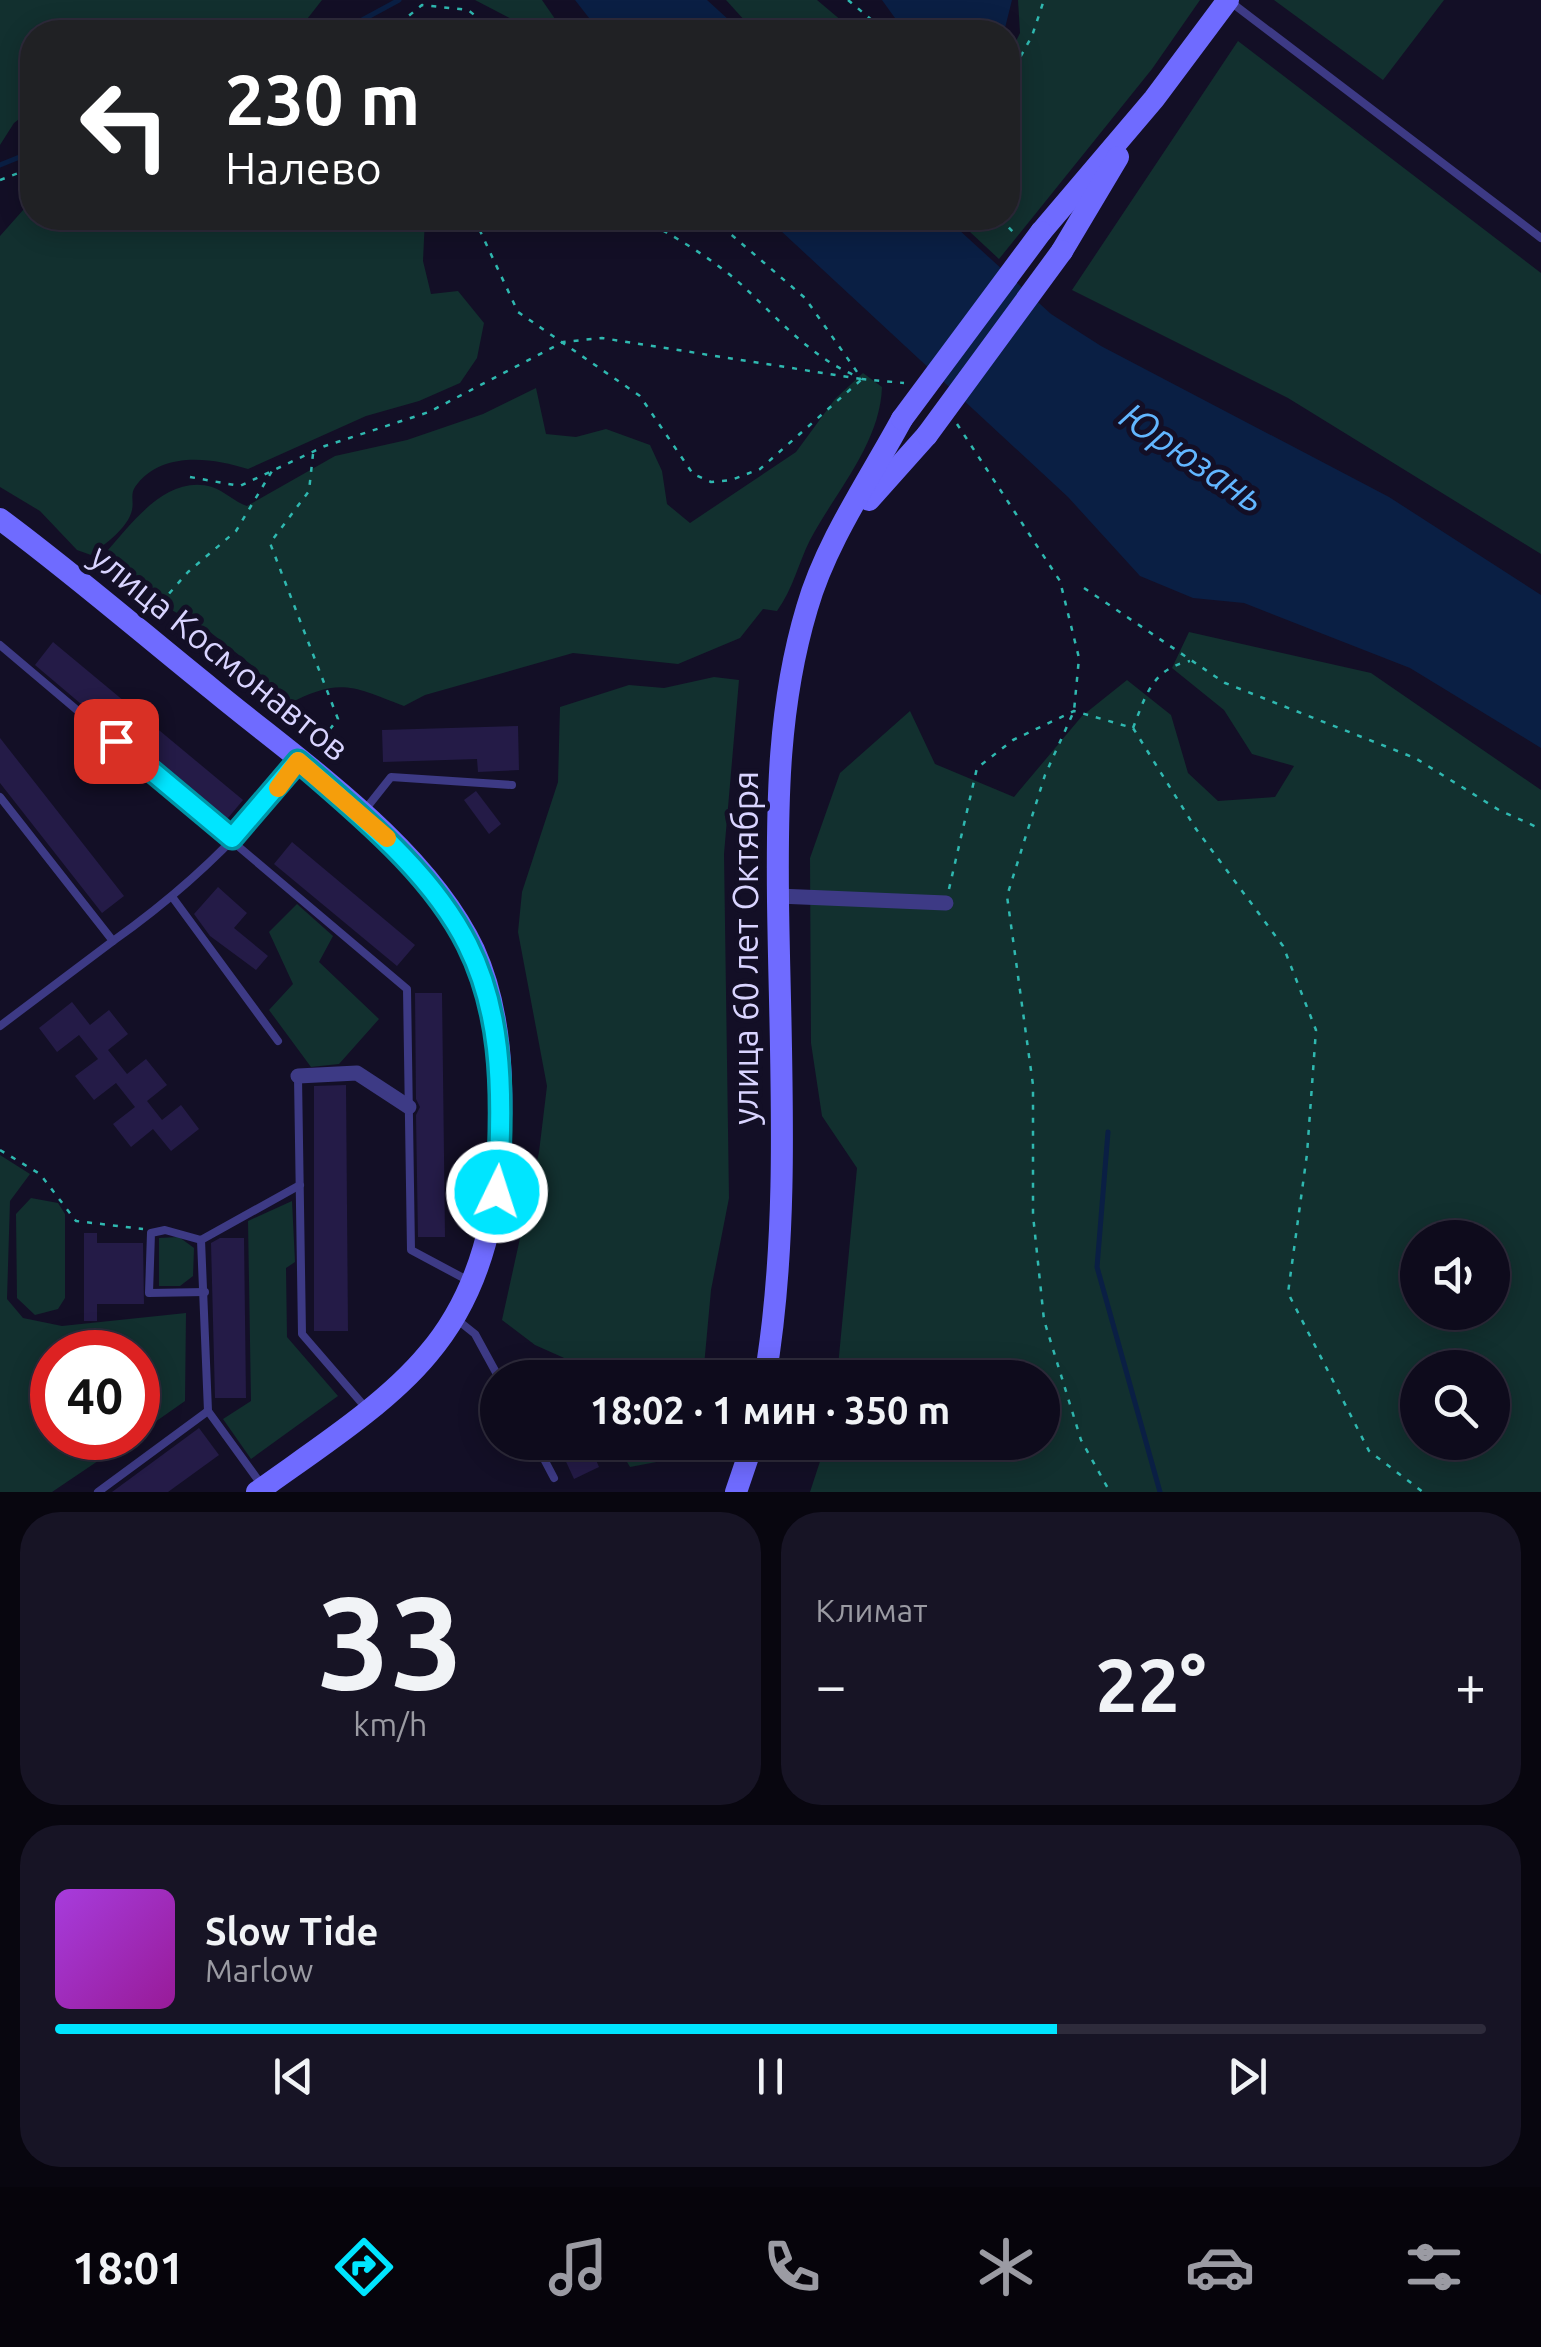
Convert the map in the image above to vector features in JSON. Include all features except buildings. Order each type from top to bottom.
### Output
[{"type":"main road","points":[[843,529],[902,419],[1041,232],[1154,99],[1228,0]]},
{"type":"main road","points":[[843,529],[927,436],[1062,251],[1154,99]]},
{"type":"main road","name":"улица Космонавтов","points":[[0,520],[298,761],[407,857],[442,900],[473,948],[486,981],[497,1031],[500,1145],[497,1192],[473,1284],[454,1318],[402,1381],[260,1490]]},
{"type":"main road","name":"улица 60 лет Октября","points":[[767,1360],[776,1277],[780,1175],[777,776],[792,672],[814,587],[843,529]]},
{"type":"main road","points":[[736,1492],[747,1460]]},
{"type":"street","points":[[778,896],[946,903]]},
{"type":"street","points":[[298,1072],[357,1073],[409,1107]]},
{"type":"lane","points":[[1228,0],[1541,238]]},
{"type":"lane","points":[[0,644],[407,988],[411,1250],[473,1284]]},
{"type":"lane","points":[[0,1026],[173,898],[232,838],[298,761]]},
{"type":"lane","points":[[361,814],[391,776],[512,785]]},
{"type":"lane","points":[[0,797],[113,941]]},
{"type":"lane","points":[[173,898],[278,1041]]},
{"type":"lane","points":[[298,1072],[302,1334],[366,1408]]},
{"type":"lane","points":[[205,1292],[149,1294],[151,1233],[159,1231],[201,1240],[300,1185]]},
{"type":"lane","points":[[201,1240],[208,1411],[260,1490]]},
{"type":"lane","points":[[454,1318],[475,1334],[489,1360]]},
{"type":"lane","points":[[98,1492],[208,1411]]},
{"type":"lane","points":[[544,1460],[554,1478]]},
{"type":"path","points":[[412,0],[422,5],[468,10],[481,20]]},
{"type":"path","points":[[848,0],[872,20]]},
{"type":"path","points":[[1020,57],[1044,0]]},
{"type":"path","points":[[404,20],[422,5]]},
{"type":"path","points":[[480,230],[518,312],[640,396],[693,474],[710,482],[731,480],[760,469],[862,379]]},
{"type":"path","points":[[658,230],[742,286],[777,324],[836,368],[862,379]]},
{"type":"path","points":[[726,230],[805,298],[862,379]]},
{"type":"path","points":[[190,478],[240,486],[313,452],[429,412],[563,342],[602,338],[906,383]]},
{"type":"path","points":[[948,417],[962,429],[1060,581],[1079,658],[1074,711],[1045,775],[1007,896],[1032,1085],[1033,1215],[1044,1320],[1081,1440],[1110,1492]]},
{"type":"path","points":[[298,761],[312,752],[338,720],[270,544],[309,491],[313,452]]},
{"type":"path","points":[[138,629],[188,572],[236,530],[272,471]]},
{"type":"path","points":[[1084,588],[1224,682],[1415,758],[1499,810],[1541,829]]},
{"type":"path","points":[[1133,728],[1156,676],[1168,666],[1191,661]]},
{"type":"path","points":[[946,903],[978,768],[1013,740],[1074,711],[1133,728],[1196,828],[1283,946],[1316,1030],[1308,1154],[1288,1292],[1369,1451],[1423,1492]]},
{"type":"path","points":[[0,1150],[40,1174],[76,1222],[159,1231]]},
{"type":"green space","points":[[0,0],[322,0],[306,20],[20,20],[20,118],[0,145]]},
{"type":"green space","points":[[475,0],[542,0],[556,20],[513,20]]},
{"type":"green space","points":[[726,0],[817,0],[841,20],[744,20]]},
{"type":"green space","points":[[1018,0],[1200,0],[1152,69],[999,259],[968,230],[1020,230]]},
{"type":"green space","points":[[1274,0],[1444,0],[1383,80]]},
{"type":"green space","points":[[1238,41],[1541,273],[1541,554],[1288,398],[1072,290]]},
{"type":"green space","points":[[20,214],[20,230],[424,230],[423,261],[431,294],[458,291],[484,323],[477,358],[460,383],[419,401],[366,416],[248,469],[202,460],[158,467],[135,487],[126,523],[91,555],[77,550],[40,511],[0,487],[0,236]]},
{"type":"green space","points":[[863,373],[882,387],[874,428],[810,540],[783,603],[777,611],[763,609],[740,638],[678,664],[573,653],[425,695],[404,706],[346,688],[320,691],[287,705],[254,667],[210,632],[163,605],[108,550],[152,503],[180,488],[212,487],[247,506],[335,456],[407,440],[483,414],[536,388],[546,434],[576,437],[606,429],[650,445],[662,471],[667,504],[690,523],[796,452],[835,399]]},
{"type":"green space","points":[[1189,632],[1371,673],[1541,790],[1541,1492],[810,1492],[820,1460],[1060,1460],[1060,1360],[839,1360],[857,1168],[822,1116],[811,1043],[810,858],[840,773],[910,711],[935,764],[1014,797],[1082,716],[1127,680],[1171,715],[1188,773],[1218,801],[1275,797],[1294,766],[1252,754],[1224,710],[1172,668]]},
{"type":"green space","points":[[714,677],[739,680],[724,854],[729,1198],[711,1290],[705,1360],[569,1360],[535,1345],[502,1320],[539,1152],[547,1086],[518,932],[522,892],[558,782],[560,707],[629,685],[664,688]]},
{"type":"green space","points":[[297,904],[333,936],[319,962],[379,1019],[339,1064],[311,1067],[269,1010],[293,984],[269,932]]},
{"type":"green space","points":[[0,1155],[30,1174],[10,1201],[7,1299],[23,1318],[62,1326],[186,1313],[185,1401],[160,1419],[160,1330],[30,1330],[30,1460],[99,1460],[52,1492],[0,1492]]},
{"type":"green space","points":[[31,1198],[58,1203],[65,1214],[65,1298],[58,1309],[35,1315],[17,1298],[16,1214]]},
{"type":"green space","points":[[292,1201],[295,1262],[286,1268],[287,1337],[338,1396],[251,1459],[223,1419],[251,1401],[248,1221]]},
{"type":"green space","points":[[179,1237],[194,1248],[193,1276],[180,1286],[159,1286],[159,1238]]},
{"type":"green space","points":[[626,1460],[667,1460],[630,1467]]},
{"type":"water","points":[[575,0],[707,0],[729,20],[591,20]]},
{"type":"water","points":[[882,0],[1012,0],[1007,20],[896,20]]},
{"type":"water","name":"Юрюзань","points":[[780,230],[959,230],[1051,314],[1101,346],[1389,497],[1541,595],[1541,748],[1410,668],[1244,603],[1193,598],[1140,576],[1068,497]]},
{"type":"waterway","points":[[362,20],[399,0]]},
{"type":"waterway","points":[[0,165],[20,157]]},
{"type":"waterway","points":[[1108,1132],[1097,1267],[1160,1492]]},
{"type":"slow traffic","points":[[278,788],[298,761],[387,838]]},
{"type":"route","points":[[116,741],[232,838],[276,792],[298,761],[407,857],[442,900],[473,948],[486,981],[497,1031],[500,1080],[497,1192]]}]
